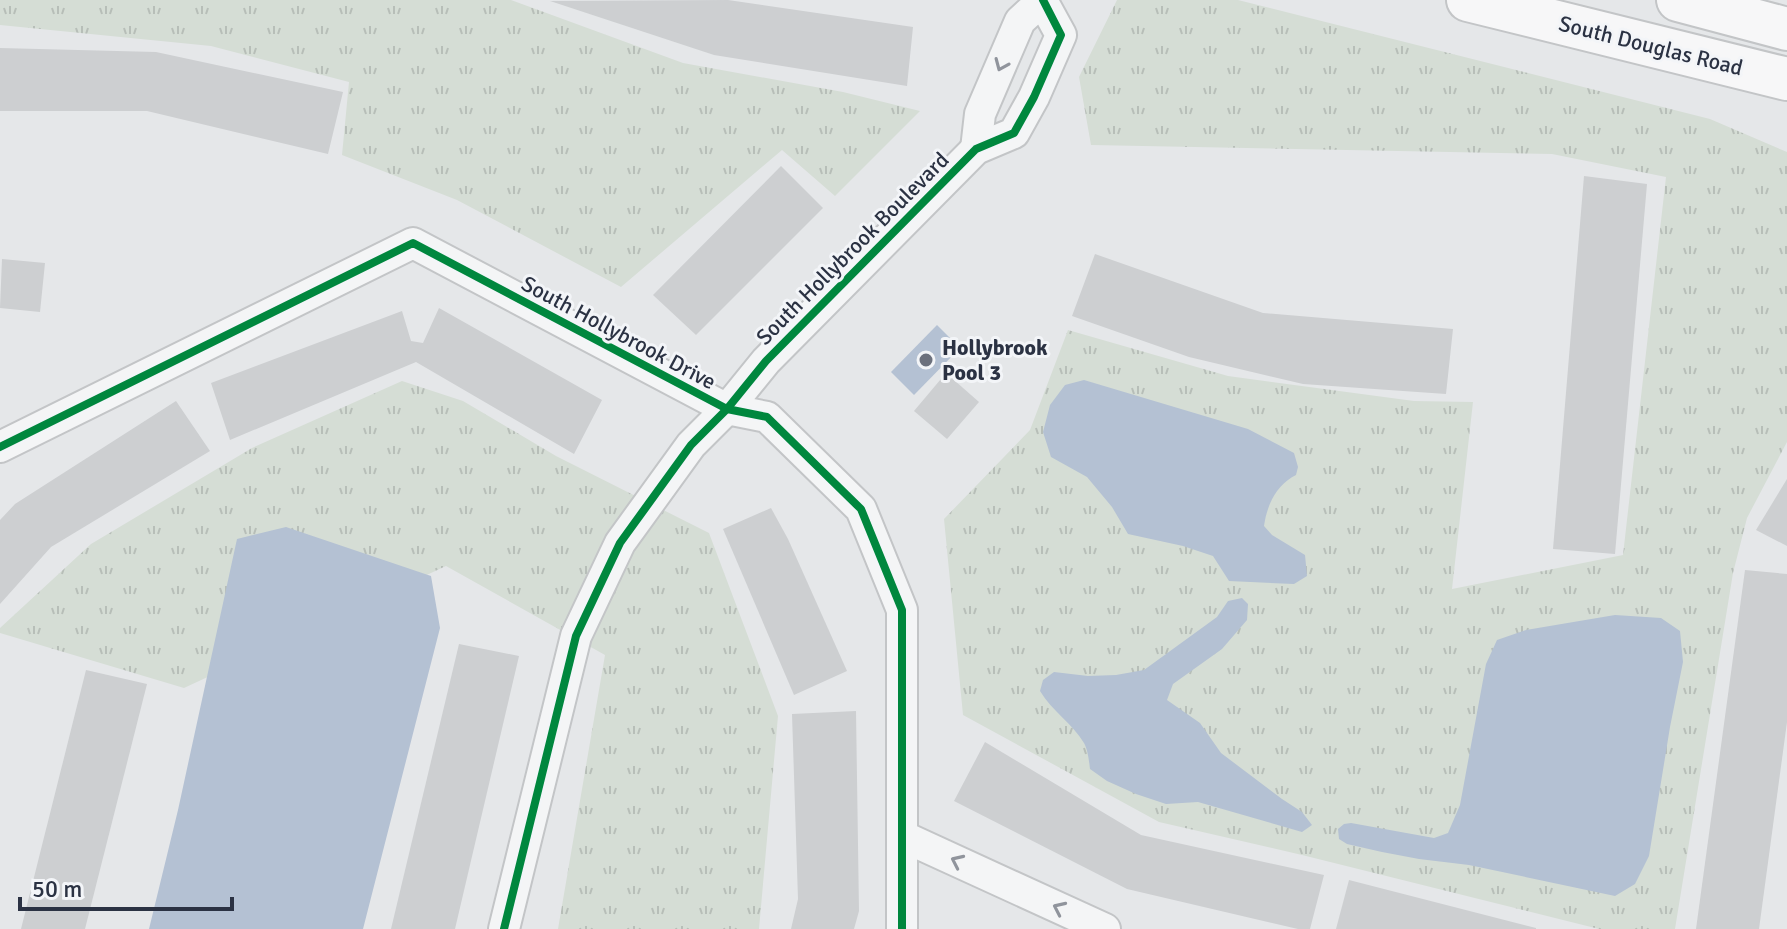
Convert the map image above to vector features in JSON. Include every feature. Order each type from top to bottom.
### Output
[{"type":"main road","name":"South Douglas Road","points":[[1468,0],[1787,79]]},
{"type":"main road","points":[[1678,0],[1787,29]]},
{"type":"street","name":"South Hollybrook Boulevard","points":[[504,929],[576,636],[620,543],[691,445],[727,409],[766,361],[976,149],[1014,133],[1034,97],[1061,35],[1043,1],[1020,21],[980,114],[976,149]]},
{"type":"street","name":"South Hollybrook Drive","points":[[0,447],[413,243],[727,409],[767,417],[861,509],[902,610],[902,929]]},
{"type":"street","points":[[902,836],[1105,929]]},
{"type":"green space","points":[[0,0],[511,0],[683,63],[843,92],[920,111],[835,196],[782,150],[621,287],[457,200],[342,155],[349,82],[211,46],[0,25]]},
{"type":"green space","points":[[1117,0],[1238,0],[1710,119],[1787,152],[1787,442],[1747,518],[1733,573],[1675,929],[1599,929],[1159,822],[963,715],[944,519],[1030,430],[1068,330],[1228,376],[1414,401],[1473,402],[1452,589],[1623,555],[1666,177],[1552,154],[1091,145],[1079,77]]},
{"type":"green space","points":[[402,381],[463,401],[556,456],[709,533],[778,716],[759,929],[558,929],[605,655],[446,566],[184,688],[0,633],[0,628],[91,544],[252,448]]},
{"type":"water","name":"Hollybrook Pool 3","points":[[937,325],[960,348],[914,395],[891,372]]},
{"type":"water","points":[[1084,380],[1248,429],[1294,453],[1298,467],[1296,475],[1283,484],[1274,496],[1264,526],[1272,535],[1305,555],[1307,576],[1294,584],[1229,581],[1213,556],[1128,534],[1112,507],[1087,477],[1051,457],[1043,432],[1050,405],[1065,385]]},
{"type":"water","points":[[286,527],[431,576],[440,628],[363,929],[149,929],[237,539]]},
{"type":"water","points":[[1242,598],[1248,604],[1247,620],[1222,649],[1173,684],[1167,700],[1200,723],[1221,753],[1302,812],[1312,825],[1302,832],[1198,802],[1166,804],[1107,781],[1090,769],[1084,743],[1040,691],[1043,680],[1054,672],[1088,676],[1144,670],[1217,617],[1228,601]]},
{"type":"water","points":[[1615,615],[1661,618],[1680,631],[1683,662],[1649,856],[1635,884],[1615,896],[1469,865],[1382,852],[1347,844],[1339,839],[1338,829],[1351,823],[1434,838],[1448,833],[1460,805],[1486,664],[1497,640],[1526,630]]},
{"type":"building","points":[[728,0],[913,27],[907,86],[714,55],[550,1]]},
{"type":"building","points":[[0,48],[156,52],[343,92],[328,154],[147,111],[0,111]]},
{"type":"building","points":[[781,166],[823,208],[696,335],[653,295]]},
{"type":"building","points":[[1584,176],[1647,184],[1615,554],[1553,549]]},
{"type":"building","points":[[1095,254],[1263,313],[1453,329],[1446,394],[1303,384],[1189,357],[1072,316]]},
{"type":"building","points":[[2,259],[45,263],[40,312],[0,308]]},
{"type":"building","points":[[439,308],[602,400],[574,454],[416,362],[230,440],[211,383],[402,311],[411,341],[423,343]]},
{"type":"building","points":[[946,373],[979,402],[947,439],[914,411]]},
{"type":"building","points":[[176,401],[210,451],[51,547],[0,604],[0,520],[15,504]]},
{"type":"building","points":[[1787,479],[1787,546],[1756,530]]},
{"type":"building","points":[[771,508],[847,671],[794,695],[723,529]]},
{"type":"building","points":[[1745,570],[1787,574],[1787,722],[1759,929],[1696,929]]},
{"type":"building","points":[[459,644],[519,656],[455,929],[391,929]]},
{"type":"building","points":[[86,670],[147,684],[85,929],[21,929]]},
{"type":"building","points":[[856,711],[859,911],[854,929],[791,929],[798,899],[792,714]]},
{"type":"building","points":[[985,742],[1141,835],[1324,875],[1310,929],[1298,929],[1127,889],[954,801]]},
{"type":"building","points":[[1349,880],[1536,928],[1536,929],[1336,929]]},
{"type":"cycle path","points":[[504,929],[576,636],[620,543],[691,445],[727,409],[766,361],[976,149],[1014,133],[1034,97],[1061,35],[1043,0]]},
{"type":"cycle path","points":[[0,447],[413,243],[727,409],[767,417],[861,509],[902,610],[902,929]]},
{"type":"place","name":"Hollybrook Pool 3","points":[[926,360]]}]
